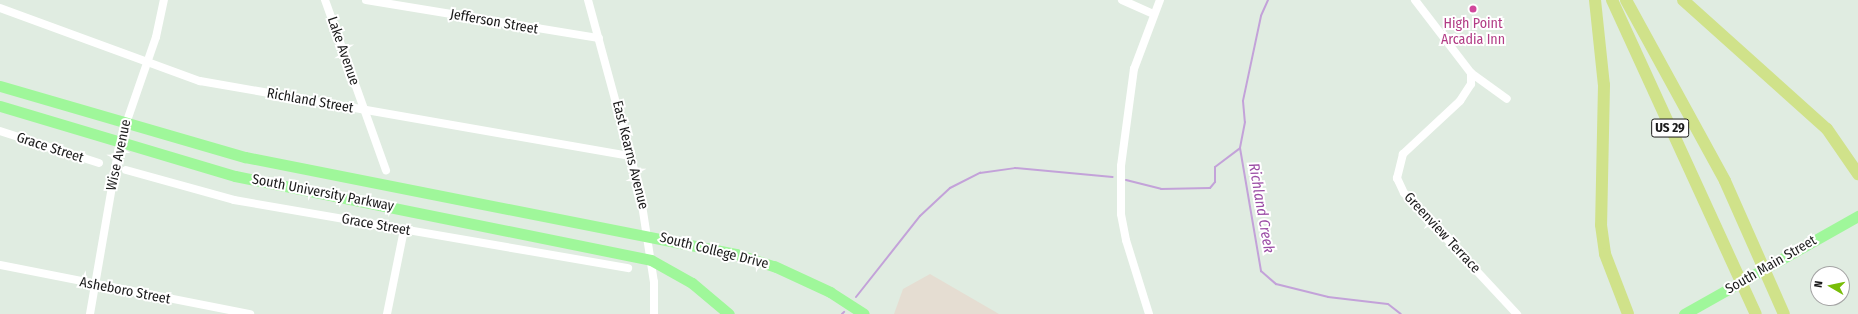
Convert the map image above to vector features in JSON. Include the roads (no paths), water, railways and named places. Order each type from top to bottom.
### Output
[{"type":"highway","points":[[1595,0],[1604,85],[1601,226],[1606,254],[1628,314]]},
{"type":"highway","name":"US 29","points":[[1612,0],[1754,310]]},
{"type":"highway","name":"US 29","points":[[1626,0],[1725,181],[1784,314]]},
{"type":"highway","points":[[1683,0],[1827,129],[1858,174]]},
{"type":"main road","name":"South University Parkway","points":[[0,86],[245,157],[648,235]]},
{"type":"main road","name":"South University Parkway","points":[[0,106],[235,176],[651,260],[692,283],[729,314]]},
{"type":"main road","name":"South Main Street","points":[[1684,314],[1858,216]]},
{"type":"main road","name":"South College Drive","points":[[648,235],[774,266],[830,292],[864,314]]},
{"type":"street","name":"Wise Avenue","points":[[90,314],[124,123],[145,63],[156,37],[164,0]]},
{"type":"street","name":"Lake Avenue","points":[[325,0],[386,170]]},
{"type":"street","name":"Jefferson Street","points":[[366,0],[599,38]]},
{"type":"street","name":"East Kearns Avenue","points":[[588,0],[631,156],[648,235],[654,314]]},
{"type":"street","points":[[1122,0],[1153,14]]},
{"type":"street","points":[[1149,314],[1126,240],[1121,214],[1121,166],[1134,69],[1153,14],[1160,0]]},
{"type":"street","points":[[1415,0],[1471,73],[1507,99]]},
{"type":"street","name":"Richland Street","points":[[0,8],[145,63],[200,81],[364,111],[631,156]]},
{"type":"street","name":"Greenview Terrace","points":[[1471,73],[1471,84],[1460,101],[1403,154],[1397,178],[1404,193],[1517,314]]},
{"type":"street","name":"Grace Street","points":[[0,131],[99,163]]},
{"type":"street","name":"Grace Street","points":[[126,170],[234,200],[628,268]]},
{"type":"street","points":[[387,314],[404,230]]},
{"type":"street","name":"Asheboro Street","points":[[0,265],[250,314]]},
{"type":"waterway","name":"Richland Creek","points":[[1268,0],[1261,16],[1243,101],[1245,122],[1240,148],[1261,271],[1276,284],[1328,297],[1388,304],[1401,314]]},
{"type":"waterway","points":[[1126,180],[1161,189],[1210,188],[1215,182],[1215,167],[1240,148]]},
{"type":"waterway","points":[[856,297],[920,216],[950,188],[980,173],[1015,168],[1113,177]]},
{"type":"place","name":"High Point Arcadia Inn","points":[[1473,9]]}]
